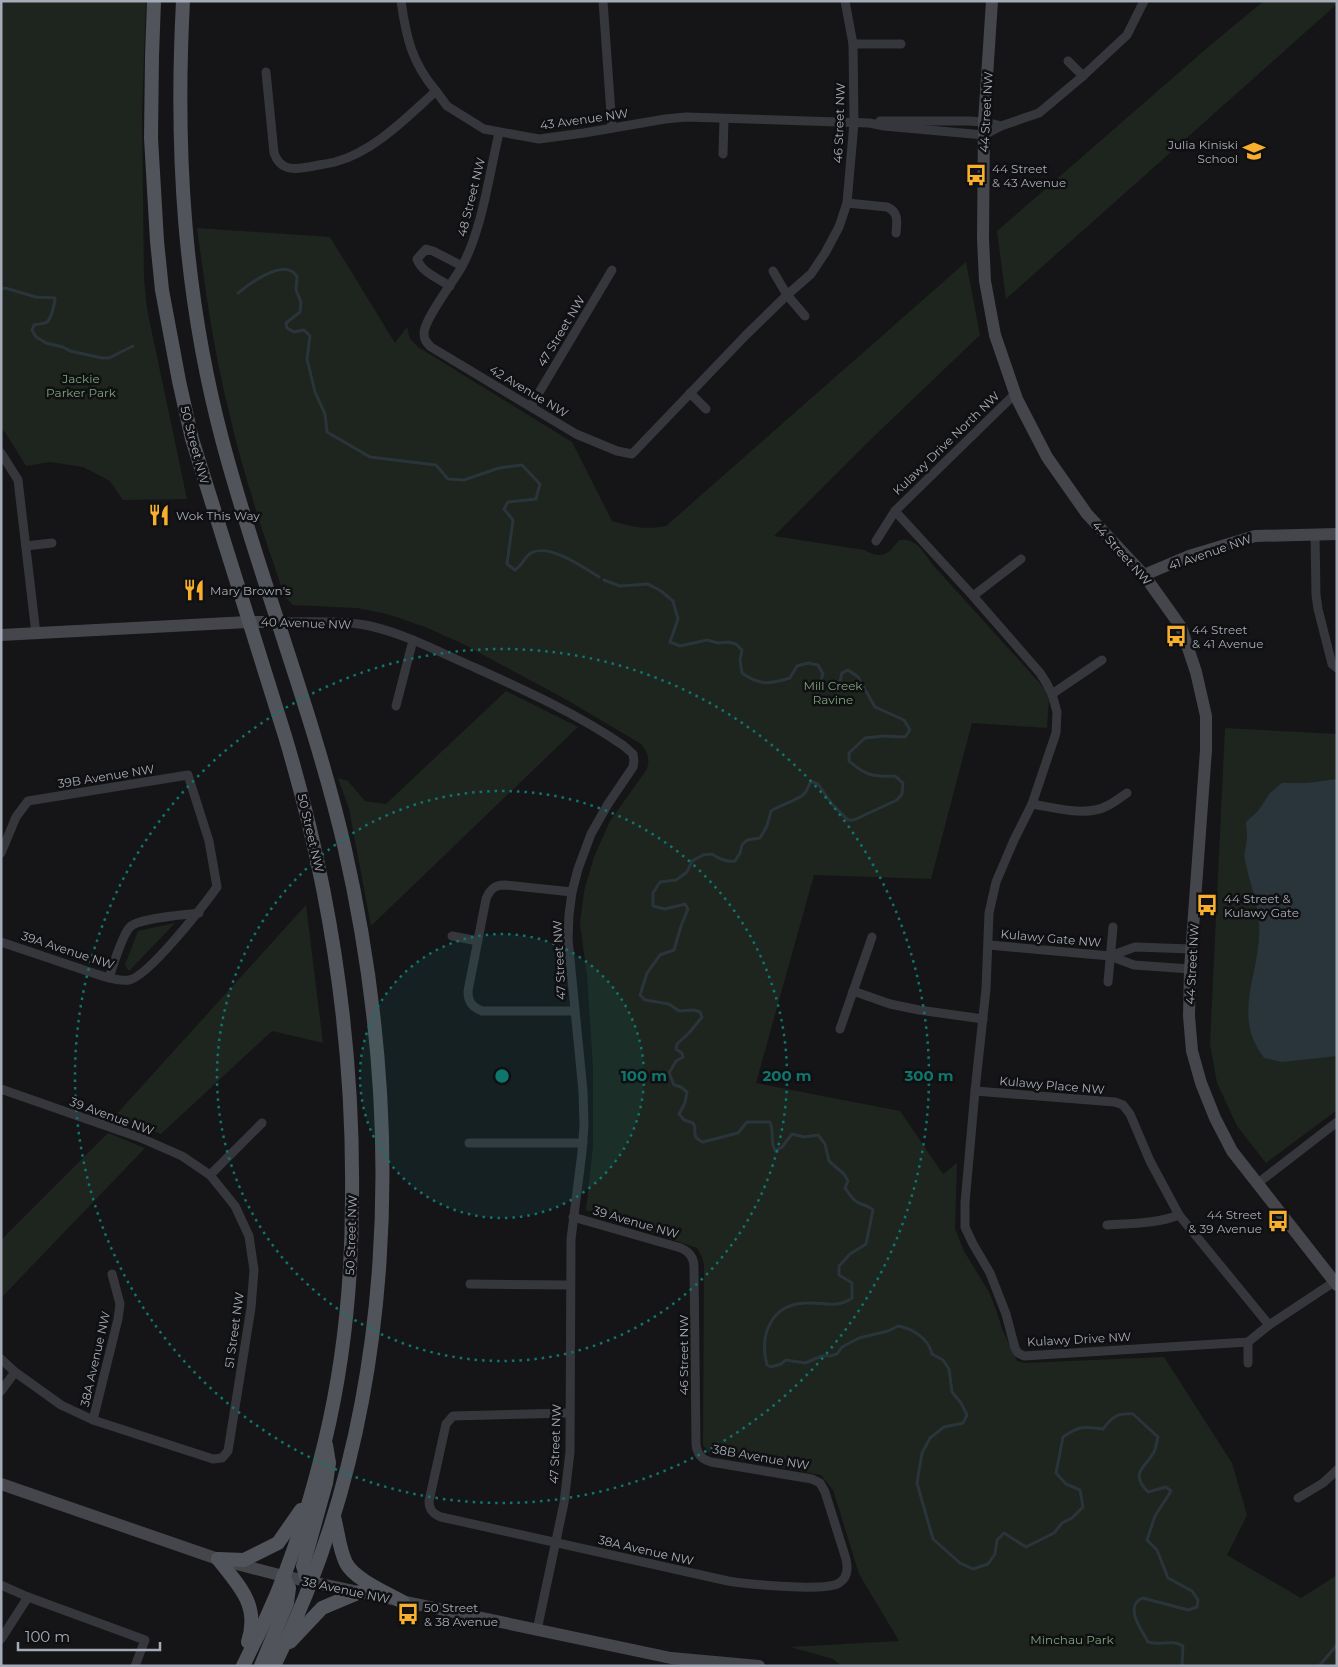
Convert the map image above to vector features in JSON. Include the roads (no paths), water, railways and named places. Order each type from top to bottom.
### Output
[{"type":"main road","name":"50 Street NW","points":[[154,1],[151,138],[157,242],[162,290],[192,439],[297,776],[313,838],[338,973],[349,1068],[353,1169],[352,1228],[350,1280],[344,1338],[325,1440],[310,1497],[283,1576],[268,1613],[241,1666]]},
{"type":"main road","points":[[183,1],[180,103],[181,170],[191,280],[199,333],[223,443],[238,497],[319,750],[344,847],[361,929],[367,971],[374,1035],[381,1145],[381,1202],[376,1304],[362,1405],[350,1460],[334,1517],[311,1583],[276,1661]]},
{"type":"main road","points":[[311,1583],[306,1576],[303,1566],[326,1484],[329,1463],[325,1440]]},
{"type":"main road","points":[[218,1559],[244,1560],[278,1543],[310,1497]]},
{"type":"main road","points":[[334,1517],[345,1562],[351,1571],[359,1578],[403,1602]]},
{"type":"main road","points":[[218,1559],[240,1586],[249,1602],[251,1610],[251,1632],[241,1666]]},
{"type":"main road","points":[[260,1666],[287,1603],[289,1588],[283,1576]]},
{"type":"main road","points":[[276,1661],[302,1628],[322,1608],[360,1592]]},
{"type":"street","name":"43 Avenue NW","points":[[401,1],[410,48],[418,66],[447,106],[484,129],[499,133],[539,139],[686,117],[854,122],[884,126],[984,128]]},
{"type":"street","points":[[603,1],[612,128]]},
{"type":"street","name":"46 Street NW","points":[[632,454],[787,295],[811,274],[840,227],[847,203],[854,122],[853,44],[846,1]]},
{"type":"street","name":"44 Street NW","points":[[992,1],[984,128],[983,239],[985,281],[995,335],[1015,394],[1047,457],[1087,514],[1144,575],[1181,626],[1196,672],[1206,716],[1206,750],[1190,968],[1189,1016],[1192,1051],[1201,1082],[1215,1118],[1232,1151],[1336,1282]]},
{"type":"street","points":[[984,128],[1001,126],[1039,113],[1127,35],[1144,1]]},
{"type":"street","points":[[853,44],[901,44]]},
{"type":"street","points":[[1068,61],[1083,76]]},
{"type":"street","points":[[266,72],[274,153],[277,162],[285,167],[293,168],[304,168],[336,162],[362,150],[386,134],[436,91]]},
{"type":"street","points":[[723,154],[724,119]]},
{"type":"street","name":"43 Avenue NW","points":[[870,123],[883,121],[984,128]]},
{"type":"street","name":"48 Street NW","points":[[424,334],[427,321],[450,286],[471,248],[499,133]]},
{"type":"street","points":[[847,203],[893,209],[897,214],[896,233]]},
{"type":"street","points":[[450,286],[423,269],[417,259],[426,249],[462,266]]},
{"type":"street","name":"47 Street NW","points":[[531,406],[612,270]]},
{"type":"street","points":[[773,271],[787,295],[805,316]]},
{"type":"street","name":"42 Avenue NW","points":[[424,334],[425,341],[431,347],[576,434],[617,451],[632,454]]},
{"type":"street","points":[[690,393],[706,409]]},
{"type":"street","name":"Kulawy Drive North NW","points":[[876,541],[895,511],[1015,394]]},
{"type":"street","points":[[1,453],[18,480],[36,634]]},
{"type":"street","name":"Kulawy Drive North NW","points":[[895,511],[1040,673],[1052,694],[1057,712],[1056,732],[1032,804],[996,882],[989,913],[989,945],[983,1019]]},
{"type":"street","points":[[1315,534],[1318,609],[1332,664],[1336,668]]},
{"type":"street","name":"41 Avenue NW","points":[[1144,575],[1189,556],[1255,536],[1337,534]]},
{"type":"street","points":[[26,546],[52,543]]},
{"type":"street","points":[[973,596],[1021,559]]},
{"type":"street","name":"40 Avenue NW","points":[[1,635],[248,622],[332,622],[370,626],[413,640],[577,716],[629,749],[633,754],[634,761]]},
{"type":"street","points":[[396,706],[413,640]]},
{"type":"street","points":[[1052,694],[1102,660]]},
{"type":"street","name":"47 Street NW","points":[[537,1630],[564,1503],[569,1466],[570,1285],[573,1217],[583,1143],[583,1091],[568,939],[572,892],[581,859],[591,834],[608,804],[630,773],[634,761]]},
{"type":"street","name":"39B Avenue NW","points":[[1,853],[16,816],[28,802],[188,775],[209,841],[217,887],[198,913]]},
{"type":"street","points":[[1032,804],[1083,811],[1096,810],[1108,806],[1126,793]]},
{"type":"street","points":[[572,892],[505,885],[494,888],[486,899],[468,991],[472,1006],[487,1012],[574,1011]]},
{"type":"street","points":[[109,978],[130,926],[144,921],[198,913]]},
{"type":"street","name":"39A Avenue NW","points":[[1,942],[109,978],[128,980],[138,976],[153,962],[198,913]]},
{"type":"street","name":"Kulawy Gate NW","points":[[1108,982],[1113,927]]},
{"type":"street","points":[[452,936],[478,940]]},
{"type":"street","points":[[840,1029],[872,937]]},
{"type":"street","name":"Kulawy Gate NW","points":[[989,945],[1110,956],[1134,965],[1190,968]]},
{"type":"street","name":"Kulawy Gate NW","points":[[1110,956],[1135,947],[1192,949]]},
{"type":"street","points":[[853,992],[890,1004],[983,1019]]},
{"type":"street","name":"Kulawy Drive NW","points":[[983,1019],[965,1203],[965,1227],[990,1273],[1006,1314],[1018,1353],[1024,1356],[1248,1342]]},
{"type":"street","name":"39 Avenue NW","points":[[1,1089],[140,1138],[182,1156],[210,1175],[235,1206]]},
{"type":"street","name":"Kulawy Place NW","points":[[975,1091],[1115,1102],[1123,1105],[1130,1114],[1150,1161],[1179,1215],[1269,1325]]},
{"type":"street","points":[[1258,1183],[1337,1122]]},
{"type":"street","points":[[210,1175],[262,1123]]},
{"type":"street","points":[[469,1143],[583,1143]]},
{"type":"street","name":"51 Street NW","points":[[222,1458],[228,1451],[251,1308],[254,1270],[249,1236],[235,1206]]},
{"type":"street","points":[[1107,1224],[1166,1220],[1179,1215]]},
{"type":"street","name":"39 Avenue NW","points":[[573,1217],[681,1248],[691,1255]]},
{"type":"street","name":"46 Street NW","points":[[691,1255],[694,1262],[696,1444],[699,1455]]},
{"type":"street","name":"38A Avenue NW","points":[[93,1420],[120,1304],[112,1274]]},
{"type":"street","points":[[1248,1363],[1248,1342],[1269,1325],[1336,1282]]},
{"type":"street","points":[[470,1284],[570,1285]]},
{"type":"street","name":"38A Avenue NW","points":[[1,1359],[15,1372],[61,1405],[93,1420],[213,1459],[222,1458]]},
{"type":"street","points":[[1,1391],[15,1372]]},
{"type":"street","name":"38A Avenue NW","points":[[570,1413],[458,1414],[453,1416],[446,1424],[430,1501],[433,1513],[441,1517],[742,1583],[829,1586],[841,1583],[848,1570]]},
{"type":"street","name":"38B Avenue NW","points":[[699,1455],[704,1460],[711,1462],[812,1479],[820,1483],[825,1492],[848,1570]]},
{"type":"street","points":[[1298,1498],[1322,1483],[1337,1470]]},
{"type":"street","name":"38 Avenue NW","points":[[1,1484],[218,1559],[311,1583],[671,1658],[759,1666]]},
{"type":"street","points":[[1,1585],[145,1640],[135,1666]]},
{"type":"street","points":[[1,1639],[28,1596]]},
{"type":"waterway","points":[[238,293],[271,272],[285,269],[297,276],[296,290],[301,302],[300,312],[286,323],[287,328],[294,332],[304,330],[310,336],[307,359],[315,392],[325,414],[327,432],[370,457],[436,465],[448,479],[464,480],[499,468],[522,465],[540,484],[536,499],[508,502],[504,509],[513,520],[507,564],[515,570],[531,553],[547,551],[566,558],[599,577]]},
{"type":"waterway","points":[[1,289],[5,288],[36,297],[55,298],[52,311],[46,323],[34,325],[32,330],[36,337],[46,343],[63,347],[70,351],[102,358],[109,358],[133,346]]},
{"type":"waterway","points":[[604,580],[620,586],[648,584],[661,591],[673,601],[678,619],[670,642],[680,646],[707,640],[736,644],[742,650],[740,660],[742,673],[754,680],[765,683],[790,678],[797,666],[808,663],[818,665],[823,674],[816,696],[820,703],[831,704],[837,694],[842,673],[848,670],[858,677],[875,707],[904,720],[910,730],[905,737],[883,736],[865,738],[849,753],[849,761],[865,773],[876,776],[895,776],[903,783],[902,794],[897,800],[854,820],[848,820],[832,804],[818,784],[810,783],[802,796],[771,811],[767,826],[760,838],[747,840],[742,845],[735,861],[723,860],[712,854],[703,855],[692,861],[687,872],[676,880],[660,882],[653,893],[653,906],[665,909],[685,904],[688,909],[674,950],[660,955],[647,973],[640,995],[645,1000],[669,1004],[679,1011],[694,1010],[700,1012],[702,1017],[677,1044],[676,1049],[682,1053],[683,1057],[676,1061],[669,1073],[674,1085],[681,1087],[687,1092],[685,1103],[679,1114],[684,1120],[693,1123],[698,1140],[703,1142],[738,1133],[747,1122],[770,1122],[775,1151],[782,1147],[792,1134],[804,1137],[818,1135],[825,1144],[829,1161],[844,1174],[848,1181],[845,1188],[850,1195],[856,1201],[873,1210],[866,1244],[850,1254],[839,1266],[839,1275],[852,1283],[852,1298],[835,1304],[806,1303],[794,1305],[776,1315],[770,1323],[765,1343],[767,1365],[771,1367],[781,1364],[786,1360],[805,1363],[822,1356],[837,1354],[842,1347],[859,1338],[888,1331],[898,1326],[909,1329],[924,1339],[932,1354],[943,1360],[949,1369],[952,1392],[961,1403],[967,1415],[963,1423],[944,1427],[930,1438],[922,1453],[917,1483],[933,1539],[960,1563],[973,1569],[988,1564],[995,1554],[997,1540],[1004,1533],[1026,1547],[1054,1533],[1062,1523],[1072,1518],[1083,1507],[1080,1490],[1066,1484],[1056,1473],[1063,1437],[1082,1428],[1103,1429],[1116,1416],[1133,1414],[1158,1437],[1154,1452],[1140,1471],[1139,1475],[1142,1485],[1148,1492],[1166,1487],[1171,1491],[1155,1516],[1147,1540],[1157,1550],[1168,1578],[1192,1591],[1198,1600],[1197,1607],[1188,1610],[1143,1598],[1134,1607],[1135,1618],[1148,1642],[1174,1643],[1183,1646],[1182,1666]]},
{"type":"waterway","points":[[1319,1666],[1337,1645]]},
{"type":"place","name":"Julia Kiniski School","points":[[1254,151]]},
{"type":"place","name":"44 Street & 43 Avenue","points":[[976,175]]},
{"type":"place","name":"Wok This Way","points":[[159,515]]},
{"type":"place","name":"Mary Brown's","points":[[194,590]]},
{"type":"place","name":"44 Street & 41 Avenue","points":[[1176,636]]},
{"type":"place","name":"44 Street & Kulawy Gate","points":[[1207,905]]},
{"type":"place","name":"44 Street & 39 Avenue","points":[[1278,1221]]},
{"type":"place","name":"50 Street & 38 Avenue","points":[[408,1614]]},
{"type":"park label","name":"Jackie Parker Park","points":[[81,385]]},
{"type":"park label","name":"Mill Creek Ravine","points":[[833,692]]},
{"type":"park label","name":"Minchau Park","points":[[1072,1639]]}]
